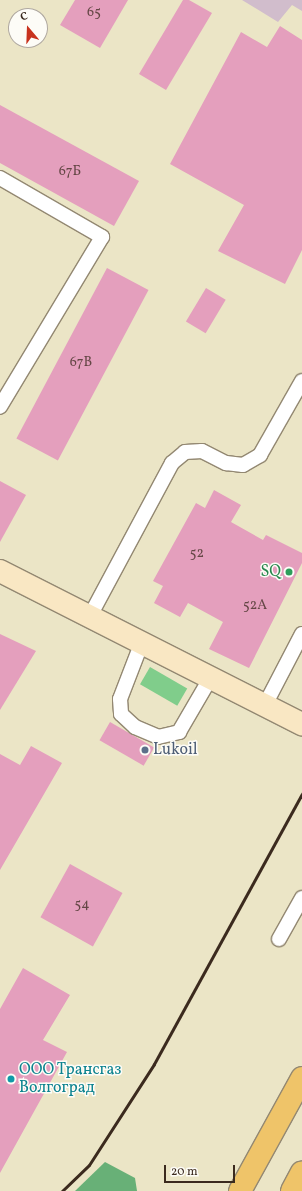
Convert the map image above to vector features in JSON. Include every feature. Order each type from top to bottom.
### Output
[{"type":"main road","points":[[240,1191],[299,1083]]},
{"type":"main road","points":[[292,1191],[302,1172]]},
{"type":"street","points":[[0,571],[302,724]]},
{"type":"lane","points":[[0,178],[102,237],[0,407]]},
{"type":"lane","points":[[90,616],[172,463],[185,452],[202,451],[226,463],[243,464],[260,455],[302,381]]},
{"type":"lane","points":[[265,705],[302,634]]},
{"type":"lane","points":[[142,642],[120,699],[121,714],[135,727],[158,737],[179,732],[211,677]]},
{"type":"lane","points":[[280,939],[302,898]]},
{"type":"shaded area","points":[[242,0],[302,0],[302,11],[292,5],[278,22]]},
{"type":"green space","points":[[150,667],[187,688],[177,706],[140,684]]},
{"type":"green space","points":[[105,1162],[135,1178],[137,1191],[75,1191]]},
{"type":"building","points":[[75,0],[128,0],[100,48],[60,25]]},
{"type":"building","points":[[183,0],[189,0],[212,13],[166,90],[139,74]]},
{"type":"building","points":[[280,26],[302,40],[302,250],[285,284],[218,251],[244,205],[170,164],[241,32],[267,47]]},
{"type":"building","points":[[0,105],[139,181],[114,226],[0,163]]},
{"type":"building","points":[[107,268],[148,290],[58,460],[16,438]]},
{"type":"building","points":[[206,288],[226,300],[206,333],[186,321]]},
{"type":"building","points":[[0,481],[26,495],[0,542]]},
{"type":"building","points":[[214,490],[241,505],[231,522],[263,540],[266,535],[302,553],[302,563],[249,668],[209,649],[223,622],[188,603],[180,617],[154,603],[163,586],[153,581],[196,503],[205,508]]},
{"type":"building","points":[[0,634],[36,651],[0,710]]},
{"type":"building","points":[[110,722],[154,748],[144,766],[100,740]]},
{"type":"building","points":[[31,746],[62,763],[0,870],[0,754],[20,765]]},
{"type":"building","points":[[70,864],[122,893],[93,946],[40,917]]},
{"type":"building","name":"ООО Трансгаз Волгоград","points":[[23,968],[70,995],[43,1040],[67,1052],[0,1173],[0,1009]]},
{"type":"railway","points":[[62,1191],[89,1165],[154,1064],[302,794]]},
{"type":"place","name":"SQ","points":[[289,572]]},
{"type":"place","name":"Lukoil","points":[[145,750]]},
{"type":"place","name":"ООО Трансгаз Волгоград","points":[[11,1079]]}]
